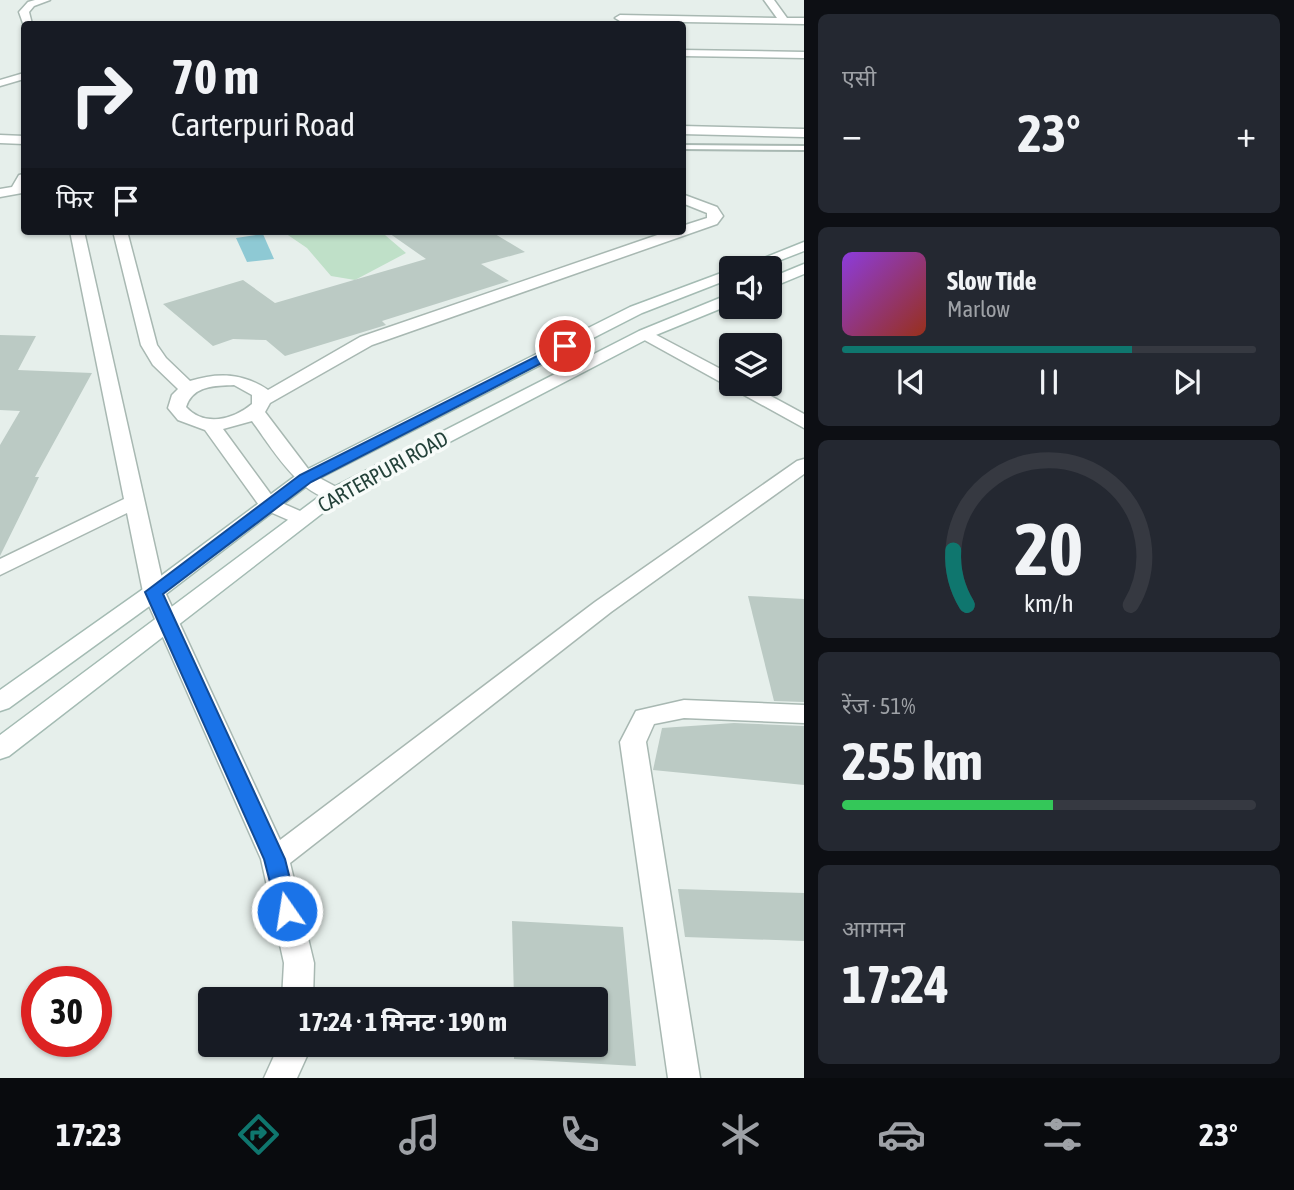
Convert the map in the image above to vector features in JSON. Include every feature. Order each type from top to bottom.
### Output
[{"type":"street","points":[[26,21],[24,12],[31,4],[45,0]]},
{"type":"street","points":[[769,0],[784,21]]},
{"type":"street","points":[[620,17],[804,21]]},
{"type":"street","points":[[686,53],[804,55]]},
{"type":"street","points":[[0,83],[21,77]]},
{"type":"street","points":[[686,130],[804,134]]},
{"type":"street","points":[[0,139],[21,140]]},
{"type":"street","points":[[0,193],[17,190],[21,183]]},
{"type":"street","points":[[686,200],[712,210],[716,216],[712,221],[686,230]]},
{"type":"street","points":[[78,235],[154,592],[166,625],[275,859],[299,962],[298,987]]},
{"type":"street","points":[[121,235],[149,345],[159,360],[188,389]]},
{"type":"street","points":[[335,494],[305,478],[259,406],[255,388],[235,380],[210,381],[188,389],[177,401],[181,414],[198,423],[236,421],[259,406],[334,356],[366,341],[672,235]]},
{"type":"street","points":[[778,256],[804,246]]},
{"type":"street","points":[[782,278],[804,269]]},
{"type":"street","name":"CARTERPURI ROAD","points":[[0,702],[154,592],[305,478],[635,310],[719,278]]},
{"type":"street","name":"CARTERPURI ROAD","points":[[0,749],[335,494],[645,334],[719,303]]},
{"type":"street","points":[[645,334],[719,375]]},
{"type":"street","points":[[757,396],[804,422]]},
{"type":"street","points":[[210,424],[268,504],[300,519]]},
{"type":"street","points":[[275,859],[603,607],[804,465]]},
{"type":"street","points":[[0,568],[135,501]]},
{"type":"street","points":[[684,1078],[633,742],[645,717],[684,709],[804,714]]},
{"type":"street","points":[[280,1078],[290,1057]]},
{"type":"lane","points":[[686,147],[804,148]]},
{"type":"green space","points":[[288,235],[385,235],[406,253],[355,280],[331,276],[307,248]]},
{"type":"water","points":[[263,235],[274,259],[247,262],[236,238]]},
{"type":"building","points":[[392,235],[497,235],[525,252],[481,264],[509,281],[382,321],[386,325],[285,356],[266,340],[233,339],[213,346],[163,304],[243,280],[275,303],[426,259]]},
{"type":"building","points":[[0,335],[36,336],[18,370],[92,373],[35,477],[39,477],[0,556],[0,445],[20,411],[0,410]]},
{"type":"building","points":[[748,596],[804,599],[804,702],[774,701]]},
{"type":"building","points":[[734,723],[804,726],[804,785],[653,770],[662,728]]},
{"type":"building","points":[[678,889],[804,893],[804,941],[685,937]]},
{"type":"building","points":[[512,921],[623,927],[636,1066],[514,1059],[608,1057],[608,987],[514,987]]},
{"type":"route","points":[[287,911],[275,859],[166,625],[154,592],[305,478],[565,346]]}]
